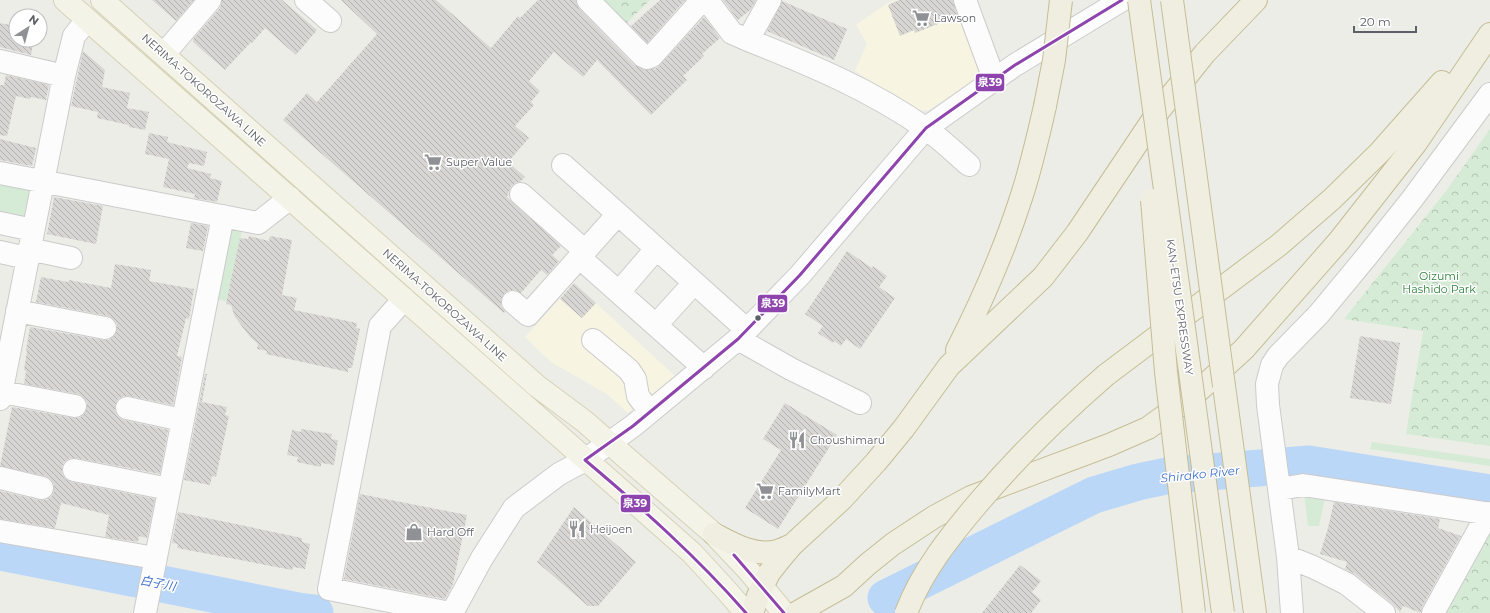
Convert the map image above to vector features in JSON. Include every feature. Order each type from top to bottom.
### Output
[{"type":"highway","points":[[752,613],[769,573],[792,545],[842,499],[876,462],[904,428],[949,366],[990,281],[1007,240],[1022,197],[1045,106],[1054,60],[1061,0]]},
{"type":"highway","points":[[1137,0],[1166,372],[1194,613]]},
{"type":"highway","name":"KAN-ETSU EXPRESSWAY","points":[[1137,0],[1223,613]]},
{"type":"highway","points":[[1172,0],[1255,613]]},
{"type":"highway","points":[[949,366],[1043,277],[1077,233],[1158,112],[1205,53],[1256,0]]},
{"type":"highway","points":[[906,613],[922,579],[963,521],[1017,460],[1049,427],[1106,375],[1279,245],[1332,199],[1380,152],[1425,103],[1490,27]]},
{"type":"highway","points":[[796,613],[844,586],[893,544],[934,517],[971,497],[1109,445],[1148,428],[1195,394],[1244,349],[1339,241],[1416,142],[1490,34]]},
{"type":"highway","points":[[714,534],[742,547],[765,553],[778,551],[792,545]]},
{"type":"highway","points":[[831,613],[844,586]]},
{"type":"main road","name":"NERIMA-TOKOROZAWA LINE","points":[[65,0],[692,554],[746,613]]},
{"type":"main road","name":"NERIMA-TOKOROZAWA LINE","points":[[102,0],[537,386],[584,421],[714,534],[763,586],[784,613]]},
{"type":"street","points":[[164,54],[210,0]]},
{"type":"street","points":[[306,0],[330,21]]},
{"type":"street","points":[[588,0],[643,56],[647,58],[652,56],[702,0]]},
{"type":"street","points":[[707,0],[732,33],[790,56],[853,85],[926,128],[969,165]]},
{"type":"street","points":[[748,40],[770,0]]},
{"type":"street","points":[[965,0],[994,79]]},
{"type":"street","points":[[404,299],[380,326],[329,588],[451,613],[482,558],[514,508],[559,474],[585,460],[610,443],[704,368],[742,335],[800,275],[926,128],[1015,65],[1122,0]]},
{"type":"street","points":[[75,406],[1,396],[42,181],[64,76],[74,36],[87,20]]},
{"type":"street","points":[[0,61],[64,76]]},
{"type":"street","points":[[1292,613],[1288,557],[1268,405],[1267,384],[1272,365],[1278,356],[1319,314],[1367,256],[1413,198],[1490,94]]},
{"type":"street","points":[[563,165],[694,282],[742,335],[791,369],[860,403]]},
{"type":"street","points":[[0,172],[258,223],[290,198]]},
{"type":"street","points":[[521,194],[619,292],[704,368]]},
{"type":"street","points":[[513,302],[528,315],[618,214]]},
{"type":"street","points":[[145,613],[223,216]]},
{"type":"street","points":[[0,223],[30,246],[71,258]]},
{"type":"street","points":[[0,252],[30,246]]},
{"type":"street","points":[[619,292],[656,249]]},
{"type":"street","points":[[656,325],[694,282]]},
{"type":"street","points":[[17,311],[105,328]]},
{"type":"street","points":[[593,340],[629,370],[635,379],[638,396],[650,412]]},
{"type":"street","points":[[127,408],[182,420]]},
{"type":"street","points":[[74,470],[169,489]]},
{"type":"street","points":[[0,478],[42,488]]},
{"type":"street","points":[[1279,485],[1303,485],[1489,513],[1433,613]]},
{"type":"street","points":[[0,531],[154,562]]},
{"type":"street","points":[[1288,557],[1313,567],[1347,584],[1384,613]]},
{"type":"shaded area","points":[[896,0],[956,0],[981,68],[978,78],[929,110],[917,111],[855,71],[867,44],[856,25],[886,4]]},
{"type":"shaded area","points":[[574,283],[675,376],[628,413],[607,394],[551,362],[525,337]]},
{"type":"green space","points":[[598,0],[650,0],[623,27]]},
{"type":"green space","name":"Oizumi Hashido Park","points":[[1490,129],[1490,446],[1406,434],[1423,331],[1344,319],[1446,191]]},
{"type":"green space","points":[[0,183],[30,188],[24,223],[0,219]]},
{"type":"green space","points":[[234,229],[242,231],[227,301],[214,299],[227,234]]},
{"type":"green space","points":[[1372,442],[1490,459],[1490,466],[1370,449]]},
{"type":"green space","points":[[1304,493],[1325,498],[1319,526],[1308,526]]},
{"type":"green space","points":[[1490,528],[1490,613],[1441,613]]},
{"type":"building","points":[[152,0],[194,0],[176,21]]},
{"type":"building","points":[[222,0],[282,0],[317,30],[296,55],[265,28],[225,70],[193,42],[193,39],[220,8]]},
{"type":"building","points":[[341,0],[436,0],[491,48],[518,16],[520,18],[538,0],[576,0],[579,9],[634,65],[646,70],[657,68],[704,17],[720,38],[702,54],[704,56],[683,76],[687,80],[651,115],[597,60],[583,77],[554,52],[529,81],[540,91],[531,102],[534,105],[515,126],[529,138],[508,162],[525,177],[520,182],[517,182],[511,186],[507,197],[561,246],[552,255],[559,261],[547,275],[541,270],[521,293],[515,290],[509,290],[504,294],[501,300],[501,306],[505,311],[504,313],[283,120],[307,93],[317,102],[377,34]]},
{"type":"building","points":[[660,0],[685,0],[647,43],[631,26]]},
{"type":"building","points":[[723,0],[756,0],[750,10],[738,20]]},
{"type":"building","points":[[899,0],[953,0],[958,16],[915,33],[914,30],[900,36],[888,5]]},
{"type":"building","points":[[782,1],[847,29],[834,60],[767,31]]},
{"type":"building","points":[[0,23],[8,24],[8,48],[32,48],[31,55],[0,47]]},
{"type":"building","points":[[83,51],[105,70],[102,87],[130,93],[127,108],[149,112],[145,130],[97,118],[98,112],[71,106]]},
{"type":"building","points":[[6,75],[49,85],[46,100],[16,96],[7,136],[0,135],[0,85],[4,85]]},
{"type":"building","points":[[149,133],[168,137],[167,142],[207,152],[204,166],[189,163],[187,168],[211,174],[210,178],[222,181],[217,202],[194,198],[195,194],[163,187],[169,159],[145,154]]},
{"type":"building","points":[[0,139],[36,148],[32,166],[0,160]]},
{"type":"building","points":[[54,197],[103,206],[96,244],[47,234]]},
{"type":"building","points":[[191,223],[208,226],[203,251],[186,248]]},
{"type":"building","points":[[249,236],[269,241],[270,236],[292,240],[282,295],[297,298],[294,310],[357,323],[356,328],[360,329],[352,368],[348,368],[348,372],[266,354],[267,351],[257,349],[258,344],[250,337],[235,317],[231,305],[226,304],[240,238],[248,239]]},
{"type":"building","points":[[847,251],[887,276],[879,287],[895,298],[860,349],[846,339],[841,346],[834,341],[833,343],[818,333],[823,326],[805,314]]},
{"type":"building","points":[[115,264],[151,270],[149,281],[194,289],[189,319],[186,318],[177,356],[182,357],[173,405],[124,396],[118,399],[115,406],[115,411],[118,417],[124,420],[168,430],[160,474],[70,458],[64,462],[62,474],[65,479],[72,482],[155,499],[147,538],[139,536],[138,542],[105,537],[109,515],[61,503],[55,528],[0,519],[0,491],[39,500],[46,500],[51,497],[54,491],[54,484],[45,476],[0,466],[12,407],[73,418],[79,418],[84,414],[87,408],[87,402],[78,394],[24,384],[26,371],[24,370],[26,350],[30,327],[103,340],[109,340],[114,336],[117,330],[117,324],[108,316],[36,302],[41,277],[68,282],[69,280],[111,288]]},
{"type":"building","points":[[574,283],[596,303],[582,318],[560,299]]},
{"type":"building","points":[[1360,336],[1400,343],[1391,404],[1350,398]]},
{"type":"building","points":[[205,374],[207,374],[202,402],[227,407],[225,415],[229,416],[216,477],[212,476],[210,485],[184,480]]},
{"type":"building","points":[[785,403],[837,435],[778,529],[745,508],[781,450],[763,439]]},
{"type":"building","points":[[301,429],[332,434],[331,439],[338,440],[334,465],[321,463],[321,467],[297,462],[298,457],[287,455],[292,430],[301,432]]},
{"type":"building","points":[[360,494],[467,515],[453,584],[445,599],[344,579]]},
{"type":"building","points":[[1334,502],[1440,519],[1438,528],[1461,536],[1422,607],[1421,613],[1403,606],[1400,612],[1392,603],[1355,574],[1345,569],[1347,562],[1320,554]]},
{"type":"building","points":[[574,507],[636,562],[598,606],[588,606],[537,562]]},
{"type":"building","points":[[178,512],[302,538],[302,542],[310,544],[305,569],[293,567],[292,570],[177,548],[178,544],[172,543]]},
{"type":"building","points":[[1020,565],[1041,581],[1032,592],[1041,600],[1031,613],[982,613]]},
{"type":"waterway","name":"Shirako River","points":[[886,598],[1094,495],[1138,482],[1171,475],[1309,464],[1490,493]]},
{"type":"waterway","name":"白子川","points":[[0,552],[298,611],[315,613]]},
{"type":"transit line","name":"泉39","points":[[746,613],[689,553],[585,460],[633,426],[738,339],[800,275],[926,128],[1015,65],[1122,0]]},
{"type":"transit line","name":"泉39","points":[[734,555],[784,613]]},
{"type":"place","name":"Lawson","points":[[921,18]]},
{"type":"place","name":"Super Value","points":[[433,162]]},
{"type":"place","name":"Choushimaru","points":[[797,440]]},
{"type":"place","name":"FamilyMart","points":[[765,491]]},
{"type":"place","name":"Heijoen","points":[[577,529]]},
{"type":"place","name":"Hard Off","points":[[414,532]]}]
